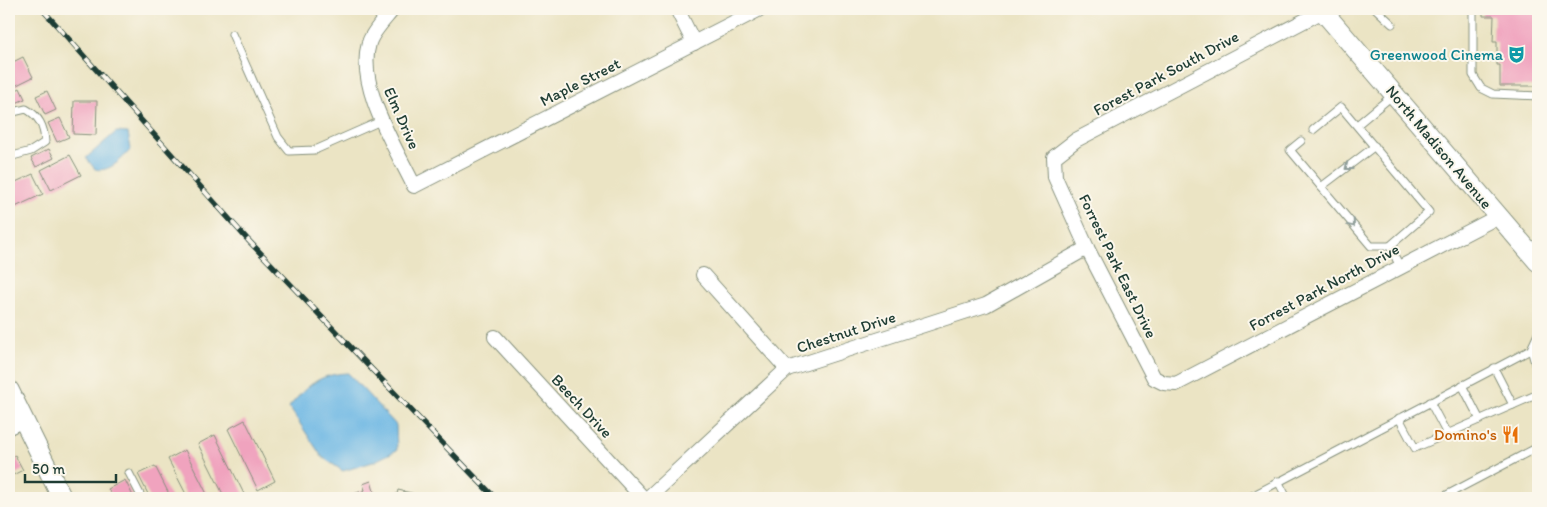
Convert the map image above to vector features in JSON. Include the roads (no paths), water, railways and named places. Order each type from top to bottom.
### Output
[{"type":"main road","name":"North Madison Avenue","points":[[1323,9],[1538,262]]},
{"type":"main road","points":[[9,390],[16,423],[62,498]]},
{"type":"street","name":"Elm Drive","points":[[394,9],[369,42],[367,73],[371,95],[414,186]]},
{"type":"street","points":[[677,9],[694,43]]},
{"type":"street","name":"Maple Street","points":[[414,186],[760,9]]},
{"type":"street","name":"Forest Park South Drive","points":[[1054,157],[1084,136],[1323,9]]},
{"type":"street","name":"Forrest Park East Drive","points":[[1054,157],[1055,177],[1087,248],[1154,378],[1164,383]]},
{"type":"street","name":"Forrest Park North Drive","points":[[1164,383],[1176,384],[1498,216]]},
{"type":"street","name":"Chestnut Drive","points":[[648,498],[787,369],[986,305],[1087,248]]},
{"type":"street","points":[[703,275],[787,369]]},
{"type":"street","name":"Beech Drive","points":[[495,337],[643,498]]},
{"type":"lane","points":[[1376,9],[1392,24]]},
{"type":"lane","points":[[1473,9],[1473,75],[1481,88],[1493,94],[1538,96]]},
{"type":"lane","points":[[232,34],[278,137],[290,151],[315,150],[383,120]]},
{"type":"lane","points":[[1357,126],[1395,94]]},
{"type":"lane","points":[[1301,141],[1290,150],[1370,246],[1390,246],[1429,212],[1341,107],[1313,130]]},
{"type":"lane","points":[[9,113],[26,109],[36,115],[44,130],[45,142],[31,151],[9,157]]},
{"type":"lane","points":[[1321,187],[1374,146]]},
{"type":"lane","points":[[1390,246],[1400,267]]},
{"type":"lane","points":[[1538,334],[1535,347],[1538,374]]},
{"type":"lane","points":[[1248,498],[1535,347]]},
{"type":"lane","points":[[1494,368],[1513,405]]},
{"type":"lane","points":[[1462,385],[1480,420]]},
{"type":"lane","points":[[1398,418],[1415,448],[1538,394]]},
{"type":"lane","points":[[1430,402],[1447,434]]},
{"type":"lane","points":[[1441,498],[1538,448]]},
{"type":"lane","points":[[129,473],[142,498]]},
{"type":"lane","points":[[1278,481],[1287,498]]},
{"type":"water","points":[[116,132],[128,133],[131,149],[110,167],[100,170],[95,169],[86,158]]},
{"type":"water","points":[[348,373],[396,425],[397,450],[373,462],[343,471],[322,457],[289,407],[314,382],[329,376]]},
{"type":"railway","points":[[42,9],[248,240],[495,498]]},
{"type":"place","name":"Greenwood Cinema","points":[[1517,54]]},
{"type":"place","name":"Domino's","points":[[1511,434]]}]
